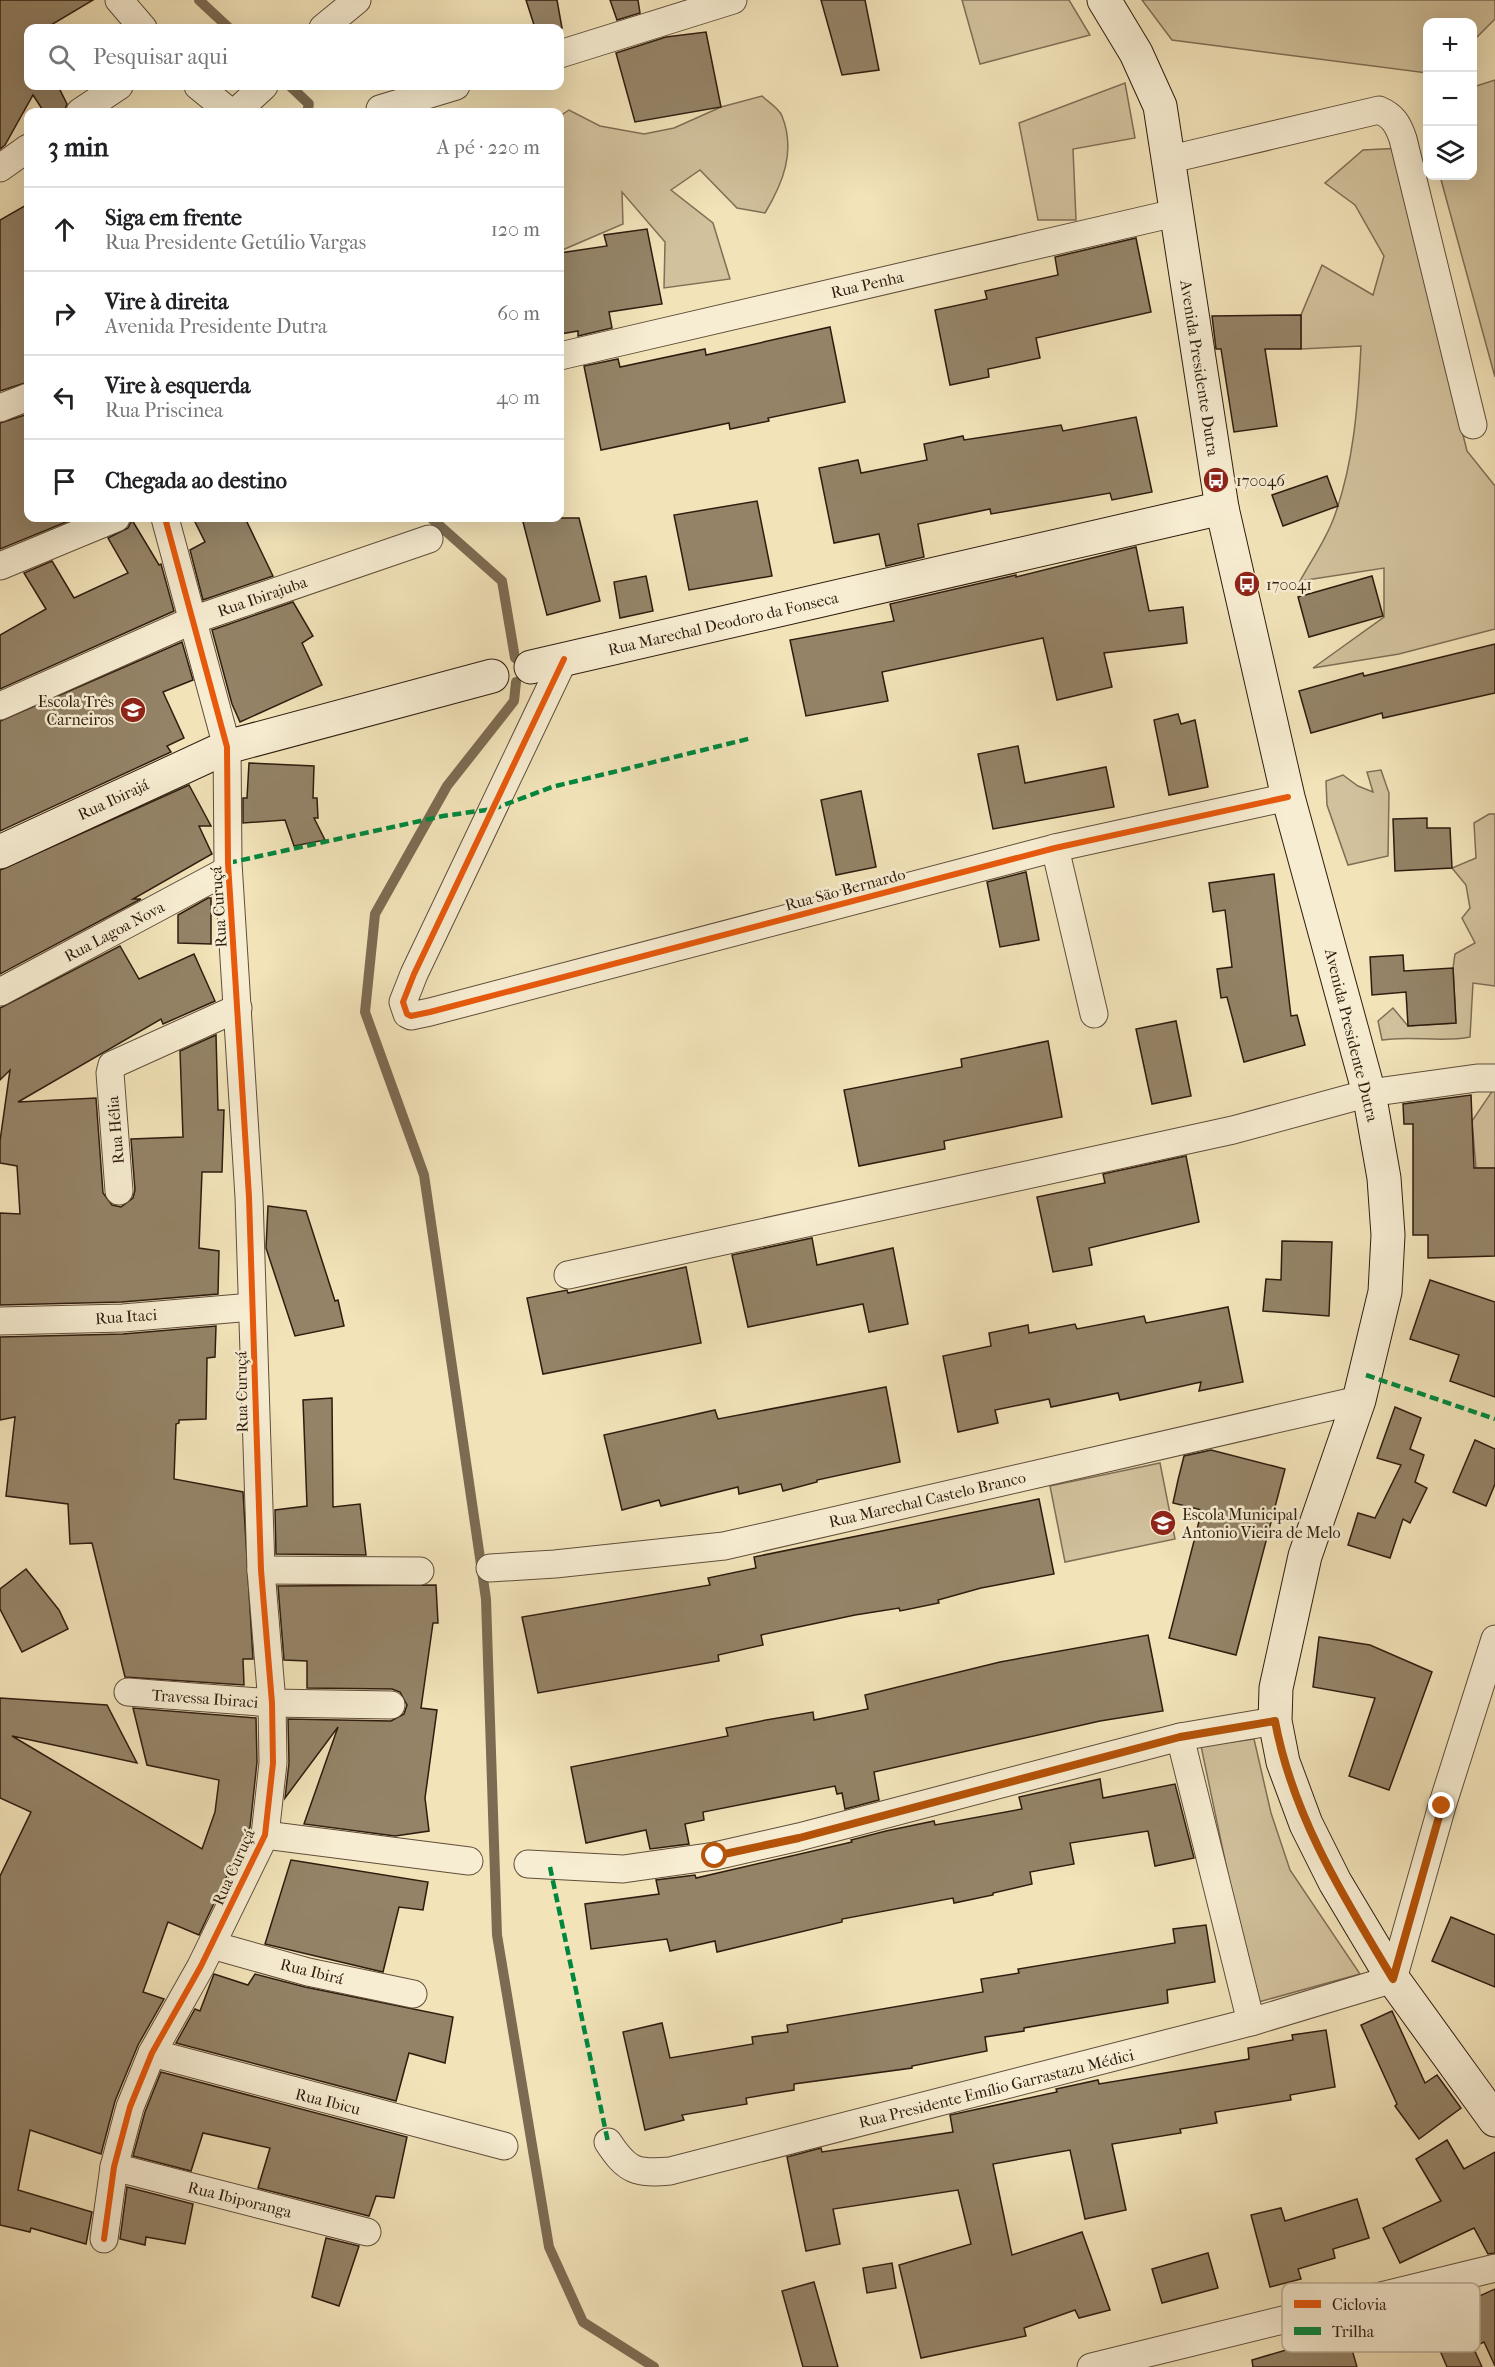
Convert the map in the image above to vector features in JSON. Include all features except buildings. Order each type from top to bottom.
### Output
[{"type":"main road","name":"Avenida Presidente Dutra","points":[[1104,0],[1136,53],[1160,106],[1222,508],[1288,797],[1369,1093],[1384,1178],[1388,1235],[1385,1292],[1359,1400],[1305,1556],[1276,1688],[1275,1721],[1283,1762],[1306,1824],[1335,1882],[1393,1979],[1495,2120]]},
{"type":"main road","name":"Rua Marechal Deodoro da Fonseca","points":[[531,667],[1222,508]]},
{"type":"main road","name":"Rua Marechal Deodoro da Fonseca","points":[[227,747],[492,676]]},
{"type":"main road","name":"Rua Ibirajá","points":[[0,852],[227,747]]},
{"type":"street","points":[[119,0],[140,24]]},
{"type":"street","points":[[328,24],[357,0]]},
{"type":"street","points":[[564,53],[733,0]]},
{"type":"street","points":[[86,108],[112,90]]},
{"type":"street","points":[[203,90],[225,108]]},
{"type":"street","points":[[239,108],[260,90]]},
{"type":"street","points":[[383,108],[443,90]]},
{"type":"street","points":[[1167,160],[1379,110],[1391,115],[1399,126],[1403,138],[1473,424]]},
{"type":"street","points":[[0,168],[24,151]]},
{"type":"street","name":"Rua Penha","points":[[564,355],[1175,213]]},
{"type":"street","points":[[0,408],[24,399]]},
{"type":"street","points":[[0,566],[106,522]]},
{"type":"street","name":"Rua Curuçá","points":[[104,2239],[114,2167],[130,2107],[152,2053],[212,1945],[265,1835],[273,1763],[272,1703],[261,1570],[238,1008],[228,870],[227,747],[166,522]]},
{"type":"street","name":"Rua Ibirajuba","points":[[0,706],[193,620],[429,539]]},
{"type":"street","name":"Rua São Bernardo","points":[[564,659],[414,974],[402,1002],[403,1009],[411,1016],[1055,848],[1288,797]]},
{"type":"street","name":"Rua Marechal Deodoro da Fonseca","points":[[492,676],[531,667]]},
{"type":"street","points":[[1055,848],[1094,1014]]},
{"type":"street","name":"Rua Lagoa Nova","points":[[0,992],[228,870]]},
{"type":"street","name":"Rua Hélia","points":[[119,1191],[110,1069],[115,1063],[238,1008]]},
{"type":"street","points":[[568,1275],[1222,1132],[1369,1093],[1477,1078],[1495,1078]]},
{"type":"street","name":"Rua Itaci","points":[[0,1321],[123,1318],[252,1307]]},
{"type":"street","name":"Rua Marechal Castelo Branco","points":[[490,1568],[575,1562],[724,1546],[1359,1400]]},
{"type":"street","points":[[261,1570],[420,1571]]},
{"type":"street","points":[[1393,1979],[1442,1806],[1495,1639]]},
{"type":"street","name":"Travessa Ibiraci","points":[[128,1692],[272,1703],[391,1705]]},
{"type":"street","points":[[528,1864],[623,1869],[715,1856],[799,1838],[1180,1737],[1275,1721]]},
{"type":"street","points":[[1180,1737],[1251,2022]]},
{"type":"street","points":[[265,1835],[469,1861]]},
{"type":"street","name":"Rua Ibirá","points":[[212,1945],[308,1972],[413,1994]]},
{"type":"street","name":"Rua Presidente Emílio Garrastazu Médici","points":[[608,2142],[627,2166],[643,2173],[670,2171],[1251,2022],[1393,1979]]},
{"type":"street","name":"Rua Ibicu","points":[[152,2053],[288,2091],[504,2146]]},
{"type":"street","name":"Rua Ibiporanga","points":[[114,2167],[367,2232]]},
{"type":"street","points":[[1434,2283],[1495,2268]]},
{"type":"street","points":[[1091,2367],[1282,2320]]},
{"type":"shaded area","points":[[962,0],[1069,0],[1090,35],[980,64]]},
{"type":"shaded area","points":[[1142,0],[1495,0],[1495,19],[1477,37],[1477,18],[1423,18],[1423,72],[1172,40]]},
{"type":"shaded area","points":[[1495,80],[1495,377],[1441,180],[1477,180],[1477,86]]},
{"type":"shaded area","points":[[1125,83],[1135,138],[1073,149],[1076,220],[1038,220],[1019,123]]},
{"type":"shaded area","points":[[762,96],[781,113],[788,142],[786,166],[765,213],[737,208],[700,170],[671,190],[713,223],[730,279],[664,288],[665,242],[622,192],[623,224],[564,249],[564,113],[569,110],[600,126],[644,134],[674,128],[721,107]]},
{"type":"shaded area","points":[[1402,148],[1432,311],[1467,451],[1495,486],[1495,629],[1399,654],[1313,668],[1384,617],[1384,568],[1300,581],[1330,528],[1346,478],[1356,412],[1361,346],[1301,349],[1301,315],[1322,265],[1373,295],[1384,256],[1355,205],[1325,183],[1363,150]]},
{"type":"shaded area","points":[[1381,770],[1389,793],[1388,856],[1348,865],[1327,805],[1326,781],[1343,775],[1358,786],[1373,792],[1367,772]]},
{"type":"shaded area","points":[[1489,814],[1495,814],[1495,986],[1473,983],[1470,1037],[1382,1040],[1378,1021],[1393,1008],[1408,1026],[1456,1023],[1453,968],[1455,954],[1475,943],[1462,918],[1470,908],[1466,885],[1452,868],[1476,858],[1474,823]]},
{"type":"shaded area","points":[[1495,1087],[1495,1168],[1476,1168],[1472,1121]]},
{"type":"shaded area","points":[[1160,1463],[1175,1539],[1065,1562],[1050,1486]]},
{"type":"shaded area","points":[[1254,1739],[1271,1813],[1290,1870],[1360,1974],[1255,2003],[1201,1746]]},
{"type":"waterway","points":[[199,0],[225,24]]},
{"type":"waterway","points":[[294,90],[309,104],[308,108]]},
{"type":"waterway","points":[[436,522],[502,581],[515,658]]},
{"type":"waterway","points":[[516,682],[514,701],[447,786],[375,914],[365,1012],[424,1175],[486,1599],[497,1935],[549,2247],[583,2322],[654,2367]]},
{"type":"marked path","points":[[228,863],[443,816],[493,809],[552,787],[752,738]]},
{"type":"marked path","points":[[1366,1375],[1495,1419]]},
{"type":"marked path","points":[[550,1867],[608,2142]]},
{"type":"cycle path","points":[[104,2239],[114,2167],[130,2107],[152,2053],[201,1966],[265,1835],[273,1763],[272,1703],[261,1570],[249,1197],[228,863],[227,747],[166,522]]},
{"type":"cycle path","points":[[564,659],[414,974],[403,1002],[407,1014],[411,1016],[1055,848],[1288,797]]},
{"type":"place","name":"170046","points":[[1216,480]]},
{"type":"place","name":"170041","points":[[1247,584]]},
{"type":"place","name":"Escola Três Carneiros","points":[[133,710]]},
{"type":"place","name":"Escola Municipal Antonio Vieira de Melo","points":[[1163,1523]]},
{"type":"route","points":[[715,1856],[799,1838],[1180,1737],[1275,1721],[1283,1762],[1306,1824],[1335,1882],[1393,1979],[1442,1806]]}]
